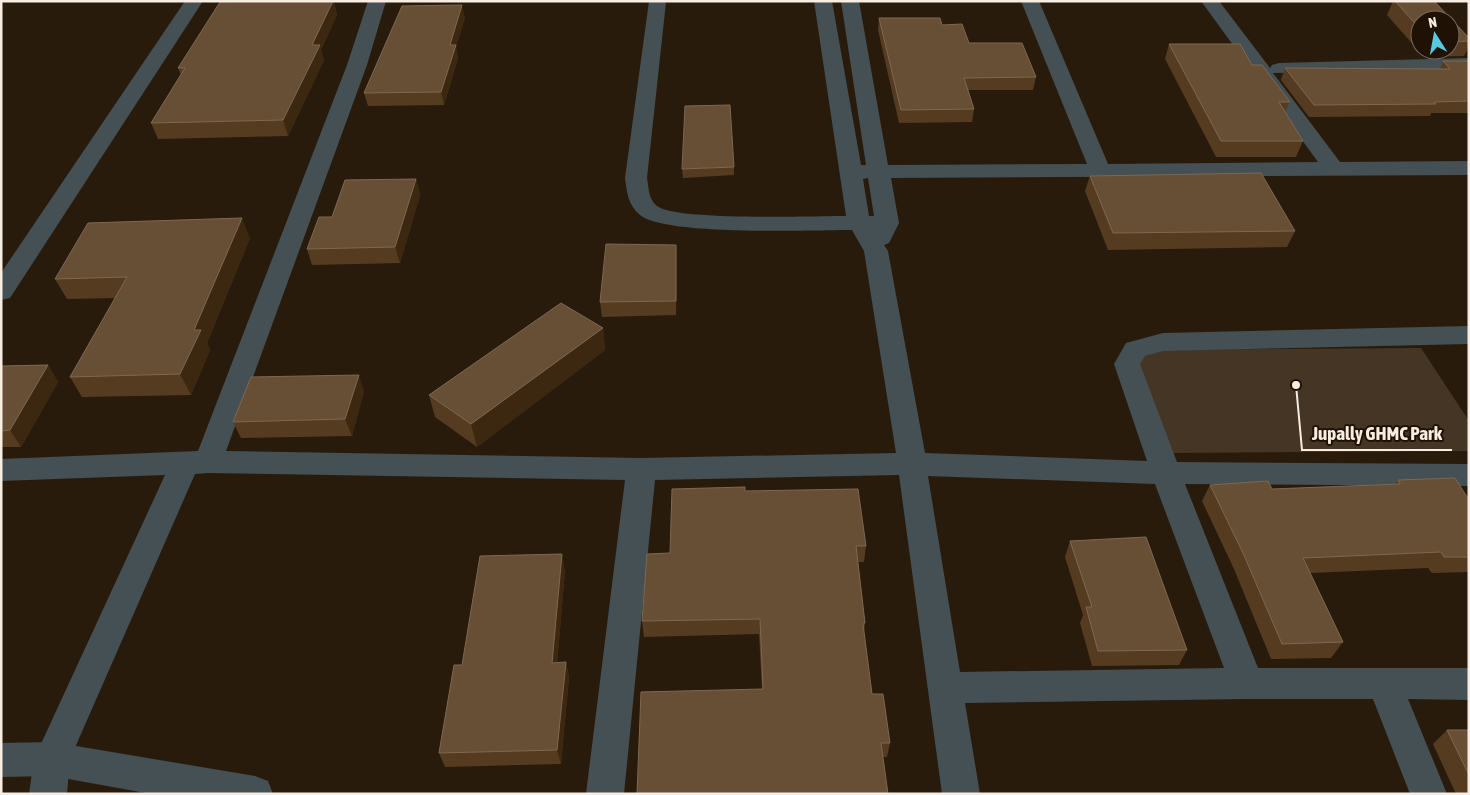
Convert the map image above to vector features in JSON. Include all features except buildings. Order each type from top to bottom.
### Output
[{"type":"street","points":[[1,292],[194,1]]},
{"type":"street","points":[[50,776],[196,462],[357,65],[377,1]]},
{"type":"street","points":[[823,1],[849,172],[859,223],[876,251],[912,464],[961,794]]},
{"type":"street","points":[[850,1],[887,223],[876,251]]},
{"type":"street","points":[[1030,1],[1100,170]]},
{"type":"street","points":[[1210,1],[1333,168]]},
{"type":"street","points":[[657,2],[636,178],[640,202],[650,212],[670,218],[723,223],[887,223]]},
{"type":"street","points":[[1262,70],[1469,64]]},
{"type":"street","points":[[849,172],[1333,168],[1465,173]]},
{"type":"street","points":[[1247,683],[1166,473],[1127,364],[1135,348],[1163,342],[1469,335]]},
{"type":"street","points":[[1,470],[196,462],[641,469],[912,464],[1166,473],[1469,475]]},
{"type":"street","points":[[605,794],[641,469]]},
{"type":"street","points":[[946,688],[1247,683],[1469,684]]},
{"type":"street","points":[[1385,684],[1429,794]]},
{"type":"street","points":[[1,760],[50,776],[255,794]]},
{"type":"shaded area","points":[[1421,348],[1469,421],[1469,451],[1173,453],[1133,350]]},
{"type":"place","name":"Jupally GHMC Park","points":[[1296,385]]}]
